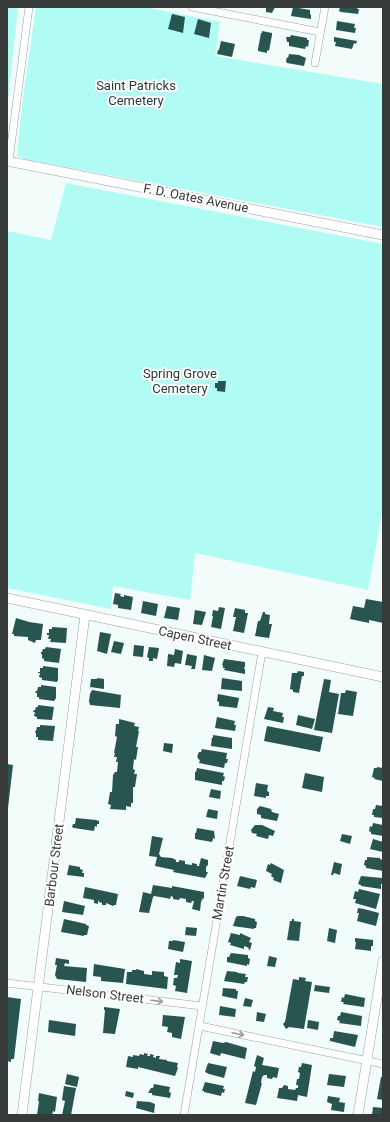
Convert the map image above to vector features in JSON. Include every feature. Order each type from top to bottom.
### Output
[{"type":"street","points":[[8,161],[29,7]]},
{"type":"street","points":[[192,7],[320,32]]},
{"type":"street","points":[[315,63],[325,7]]},
{"type":"street","name":"F. D. Oates Avenue","points":[[8,161],[383,235]]},
{"type":"street","name":"Capen Street","points":[[7,598],[383,677]]},
{"type":"street","name":"Barbour Street","points":[[22,1115],[85,615]]},
{"type":"street","name":"Martin Street","points":[[184,1115],[262,652]]},
{"type":"street","points":[[358,1115],[383,961]]},
{"type":"street","name":"Nelson Street","points":[[7,983],[202,1006]]},
{"type":"street","points":[[200,1026],[383,1064]]},
{"type":"green space","points":[[7,7],[18,7],[8,100],[7,99]]},
{"type":"green space","name":"Saint Patricks Cemetery","points":[[36,7],[145,7],[220,22],[215,56],[383,84],[383,227],[29,160],[17,156],[22,105]]},
{"type":"green space","name":"Spring Grove Cemetery","points":[[66,183],[383,244],[383,508],[368,590],[195,553],[190,600],[113,586],[111,609],[7,588],[7,231],[51,240]]},
{"type":"building","points":[[266,7],[275,7],[272,13],[266,12]]},
{"type":"building","points":[[293,7],[310,10],[311,19],[291,16]]},
{"type":"building","points":[[340,7],[358,7],[358,14],[341,12],[339,11]]},
{"type":"building","points":[[172,14],[185,17],[183,33],[168,29]]},
{"type":"building","points":[[198,19],[211,23],[209,38],[194,34]]},
{"type":"building","points":[[337,21],[355,24],[355,33],[336,30]]},
{"type":"building","points":[[262,31],[272,33],[269,51],[267,50],[267,53],[258,51]]},
{"type":"building","points":[[291,35],[307,38],[307,40],[309,40],[308,47],[306,46],[305,49],[289,46],[289,42],[287,42],[286,37],[290,37]]},
{"type":"building","points":[[334,37],[357,41],[356,44],[354,43],[352,49],[335,46],[336,42],[334,42]]},
{"type":"building","points":[[221,41],[235,44],[232,57],[217,54]]},
{"type":"building","points":[[289,54],[299,55],[306,58],[304,66],[287,63],[286,61]]},
{"type":"building","points":[[218,381],[226,381],[225,392],[217,391],[217,388],[215,388],[215,383],[218,383]]},
{"type":"building","points":[[115,593],[121,594],[120,596],[124,597],[124,595],[133,597],[131,610],[118,608],[118,605],[113,604]]},
{"type":"building","points":[[366,599],[383,602],[383,623],[369,620],[369,623],[350,619],[353,606],[364,608]]},
{"type":"building","points":[[143,601],[158,604],[156,616],[141,613]]},
{"type":"building","points":[[167,606],[180,608],[178,620],[164,618]]},
{"type":"building","points":[[219,607],[225,608],[221,629],[211,627],[213,610],[218,611]]},
{"type":"building","points":[[235,608],[245,610],[245,613],[248,613],[244,633],[233,631],[236,617],[233,617]]},
{"type":"building","points":[[195,610],[206,612],[202,625],[193,624]]},
{"type":"building","points":[[263,612],[270,615],[269,624],[272,624],[269,638],[255,636],[258,621],[260,621]]},
{"type":"building","points":[[16,618],[43,624],[41,640],[36,640],[35,643],[28,640],[28,637],[14,636],[14,634],[12,634]]},
{"type":"building","points":[[52,627],[67,628],[66,643],[50,642],[51,639],[48,639],[49,635],[47,635],[47,633],[49,633],[49,629],[52,629]]},
{"type":"building","points":[[100,632],[111,634],[107,654],[97,651]]},
{"type":"building","points":[[114,641],[124,643],[121,654],[111,652]]},
{"type":"building","points":[[134,645],[144,646],[143,657],[133,656]]},
{"type":"building","points":[[46,647],[61,649],[59,663],[44,661],[41,652]]},
{"type":"building","points":[[149,647],[159,648],[157,659],[153,658],[153,661],[149,661],[149,658],[147,657]]},
{"type":"building","points":[[175,649],[183,651],[181,664],[175,663],[174,667],[167,666],[168,654],[174,655]]},
{"type":"building","points":[[187,654],[197,656],[195,669],[191,669],[192,666],[185,665]]},
{"type":"building","points":[[204,655],[215,658],[212,671],[202,670]]},
{"type":"building","points":[[224,659],[245,662],[245,674],[224,670],[225,668],[223,668],[222,665]]},
{"type":"building","points":[[43,666],[58,668],[57,682],[42,680],[42,678],[39,677],[40,673],[38,672],[40,672],[40,668],[43,668]]},
{"type":"building","points":[[298,671],[304,672],[299,693],[293,692],[293,690],[290,689],[292,673],[297,673]]},
{"type":"building","points":[[222,678],[242,681],[242,691],[221,689]]},
{"type":"building","points":[[91,679],[104,679],[104,689],[90,687]]},
{"type":"building","points":[[324,679],[331,680],[329,692],[339,694],[332,733],[314,730]]},
{"type":"building","points":[[41,685],[56,687],[56,698],[54,701],[39,699],[39,697],[37,697],[37,693],[35,693]]},
{"type":"building","points":[[92,690],[121,695],[120,708],[90,705],[89,701]]},
{"type":"building","points":[[346,690],[357,692],[353,716],[338,714],[341,693],[345,693]]},
{"type":"building","points":[[218,694],[239,698],[237,708],[219,706],[219,702],[217,701]]},
{"type":"building","points":[[38,705],[54,707],[52,720],[37,719],[37,717],[34,716],[35,712],[33,712]]},
{"type":"building","points":[[268,707],[274,708],[273,711],[283,713],[283,723],[264,719]]},
{"type":"building","points":[[298,715],[315,719],[312,729],[296,725]]},
{"type":"building","points":[[217,717],[235,721],[235,731],[215,728]]},
{"type":"building","points":[[119,719],[135,723],[134,726],[139,727],[136,747],[138,747],[136,760],[134,759],[133,769],[135,770],[134,774],[137,774],[135,787],[133,787],[133,803],[131,803],[131,807],[126,806],[126,810],[110,809],[111,805],[108,804],[110,792],[112,792],[113,775],[117,772],[118,762],[116,762],[117,757],[114,757],[114,753],[117,737],[115,736],[116,724],[119,724]]},
{"type":"building","points":[[40,725],[55,726],[53,741],[38,740],[35,731],[37,727],[40,727]]},
{"type":"building","points":[[267,726],[323,737],[320,752],[264,741]]},
{"type":"building","points":[[213,735],[232,738],[232,749],[211,746]]},
{"type":"building","points":[[164,743],[173,744],[172,753],[163,751]]},
{"type":"building","points":[[202,749],[227,753],[226,759],[228,759],[224,768],[199,763],[200,760],[197,757]]},
{"type":"building","points":[[7,764],[13,765],[8,808],[7,807]]},
{"type":"building","points":[[197,768],[224,773],[223,776],[225,777],[224,781],[222,781],[222,785],[195,780],[195,772]]},
{"type":"building","points":[[374,768],[383,768],[383,781],[372,777]]},
{"type":"building","points":[[305,773],[324,777],[322,792],[302,788]]},
{"type":"building","points":[[256,783],[268,785],[267,791],[269,792],[269,796],[266,796],[266,798],[254,796]]},
{"type":"building","points":[[211,789],[221,791],[220,799],[209,797]]},
{"type":"building","points":[[376,805],[383,806],[383,818],[374,817],[374,815],[372,815],[373,809],[375,809]]},
{"type":"building","points":[[260,806],[271,809],[272,812],[279,814],[277,821],[261,818],[261,815],[257,814],[257,809]]},
{"type":"building","points":[[208,809],[218,811],[217,819],[206,817]]},
{"type":"building","points":[[76,818],[96,820],[99,821],[99,824],[97,824],[97,827],[95,826],[94,831],[74,828],[72,827],[73,824],[75,824]]},
{"type":"building","points":[[373,823],[383,825],[383,836],[371,834],[369,831],[370,826],[372,827]]},
{"type":"building","points":[[255,825],[262,825],[275,831],[273,836],[269,835],[268,839],[256,836],[257,834],[252,833],[251,830]]},
{"type":"building","points":[[197,828],[214,831],[215,839],[213,838],[212,842],[195,839]]},
{"type":"building","points":[[342,834],[352,836],[350,844],[340,841]]},
{"type":"building","points":[[152,836],[163,838],[159,854],[161,857],[172,858],[176,860],[176,862],[179,862],[179,860],[185,861],[185,864],[197,864],[197,866],[199,866],[201,858],[208,860],[206,872],[208,872],[205,878],[173,872],[174,870],[155,866],[157,857],[149,856]]},
{"type":"building","points":[[373,839],[383,842],[383,852],[370,849]]},
{"type":"building","points":[[367,857],[380,858],[383,860],[383,871],[366,868],[364,865]]},
{"type":"building","points":[[334,862],[342,864],[340,875],[334,873],[331,875]]},
{"type":"building","points":[[271,863],[284,870],[281,883],[273,880],[274,878],[271,876],[272,874],[266,871],[268,864],[270,865]]},
{"type":"building","points":[[69,865],[80,867],[80,869],[83,870],[82,873],[84,873],[84,877],[67,875]]},
{"type":"building","points":[[240,876],[257,880],[255,888],[251,887],[250,889],[237,886]]},
{"type":"building","points":[[361,876],[382,878],[381,889],[361,886],[358,884]]},
{"type":"building","points":[[153,885],[172,888],[172,886],[204,892],[204,899],[203,898],[201,902],[200,911],[192,909],[194,901],[191,903],[186,902],[186,899],[173,899],[171,896],[170,899],[154,896],[149,913],[139,912],[143,892],[151,894]]},
{"type":"building","points":[[85,887],[118,894],[116,905],[113,906],[106,903],[106,905],[102,905],[102,903],[98,900],[98,904],[94,903],[94,900],[83,898]]},
{"type":"building","points":[[359,889],[380,894],[376,909],[355,903],[356,899],[353,899],[355,891],[358,892]]},
{"type":"building","points":[[64,901],[85,906],[83,915],[62,912]]},
{"type":"building","points":[[358,908],[379,913],[376,926],[357,921],[359,913],[357,913]]},
{"type":"building","points":[[238,916],[255,919],[257,922],[256,928],[233,926],[236,917]]},
{"type":"building","points":[[64,919],[89,926],[87,935],[84,936],[61,932]]},
{"type":"building","points":[[292,919],[294,919],[294,921],[301,922],[299,941],[287,940],[290,921],[292,921]]},
{"type":"building","points":[[186,927],[197,928],[196,936],[185,935]]},
{"type":"building","points":[[329,928],[337,930],[335,943],[327,941]]},
{"type":"building","points":[[231,933],[240,935],[240,933],[251,938],[249,942],[252,943],[250,950],[244,946],[244,949],[230,945],[231,943],[228,942]]},
{"type":"building","points":[[355,938],[373,940],[371,951],[355,949]]},
{"type":"building","points":[[173,940],[185,942],[183,952],[168,949],[169,941]]},
{"type":"building","points":[[231,953],[248,955],[248,958],[250,959],[249,965],[247,964],[247,966],[227,962],[227,957],[229,957]]},
{"type":"building","points":[[269,956],[277,958],[275,967],[267,966]]},
{"type":"building","points":[[56,958],[69,960],[69,964],[65,963],[64,966],[87,968],[86,982],[57,979],[55,975],[57,965],[55,965]]},
{"type":"building","points":[[180,959],[192,961],[187,993],[175,991],[176,986],[173,985],[174,978],[177,978],[178,975],[174,975],[176,962],[180,963]]},
{"type":"building","points":[[94,964],[125,969],[123,983],[101,981],[101,977],[93,976]]},
{"type":"building","points":[[136,969],[144,971],[144,974],[152,975],[152,971],[164,972],[164,976],[168,977],[167,989],[126,984],[127,972],[132,972],[132,970]]},
{"type":"building","points":[[227,971],[246,974],[245,977],[248,977],[247,982],[244,984],[224,981]]},
{"type":"building","points":[[299,977],[306,978],[305,981],[312,982],[304,1029],[289,1027],[286,1029],[283,1024],[285,1022],[293,979],[299,980]]},
{"type":"building","points":[[315,985],[330,987],[329,993],[314,991]]},
{"type":"building","points":[[223,988],[236,989],[236,991],[238,991],[237,999],[222,996]]},
{"type":"building","points":[[345,994],[365,998],[364,1007],[343,1004],[344,1002],[341,1002],[342,997],[344,998]]},
{"type":"building","points":[[7,997],[21,999],[14,1059],[11,1059],[11,1062],[7,1061]]},
{"type":"building","points":[[245,998],[253,1000],[251,1007],[243,1006]]},
{"type":"building","points":[[220,1006],[236,1009],[235,1017],[219,1015]]},
{"type":"building","points":[[104,1007],[120,1009],[115,1034],[103,1033]]},
{"type":"building","points":[[257,1012],[266,1014],[264,1022],[256,1021]]},
{"type":"building","points":[[341,1012],[362,1016],[361,1026],[339,1023],[340,1021],[337,1020]]},
{"type":"building","points":[[163,1015],[185,1017],[181,1039],[172,1037],[172,1033],[167,1032],[168,1027],[162,1026]]},
{"type":"building","points":[[49,1020],[76,1024],[75,1036],[48,1032]]},
{"type":"building","points":[[308,1020],[319,1022],[318,1030],[307,1028]]},
{"type":"building","points":[[334,1031],[358,1035],[355,1047],[330,1041],[330,1038],[333,1038]]},
{"type":"building","points":[[213,1041],[223,1043],[226,1042],[247,1048],[245,1059],[221,1053],[220,1056],[210,1053]]},
{"type":"building","points":[[144,1053],[148,1054],[147,1056],[150,1056],[150,1054],[154,1055],[153,1057],[156,1058],[156,1056],[160,1056],[159,1059],[178,1063],[175,1076],[138,1067],[138,1069],[126,1067],[128,1056],[139,1056],[140,1054],[144,1055]]},
{"type":"building","points":[[257,1055],[264,1058],[262,1065],[279,1068],[277,1078],[267,1078],[267,1075],[262,1077],[262,1083],[256,1105],[245,1103],[253,1071],[255,1072],[256,1067],[254,1066]]},
{"type":"building","points":[[208,1063],[227,1067],[224,1078],[205,1072]]},
{"type":"building","points":[[302,1063],[312,1065],[307,1097],[298,1095],[297,1101],[277,1098],[279,1088],[282,1088],[284,1085],[288,1086],[288,1089],[295,1090],[298,1088],[298,1085],[296,1085],[300,1073],[298,1072]]},
{"type":"building","points":[[67,1074],[79,1077],[77,1087],[65,1084]]},
{"type":"building","points":[[329,1074],[346,1076],[344,1087],[327,1085]]},
{"type":"building","points":[[381,1077],[383,1077],[383,1100],[377,1099]]},
{"type":"building","points":[[205,1082],[224,1086],[224,1093],[222,1092],[221,1096],[202,1091]]},
{"type":"building","points":[[154,1084],[170,1087],[170,1098],[148,1093],[151,1088],[153,1088]]},
{"type":"building","points":[[64,1086],[76,1088],[71,1115],[62,1115],[65,1101],[62,1100]]},
{"type":"building","points":[[126,1091],[134,1093],[133,1098],[125,1096]]},
{"type":"building","points":[[39,1093],[57,1097],[55,1112],[53,1111],[52,1115],[37,1115]]},
{"type":"building","points":[[328,1096],[340,1098],[339,1102],[345,1103],[344,1112],[331,1110],[332,1104],[327,1102]]},
{"type":"building","points":[[137,1101],[155,1104],[154,1113],[136,1108]]},
{"type":"building","points":[[373,1107],[383,1108],[383,1115],[372,1115]]}]
